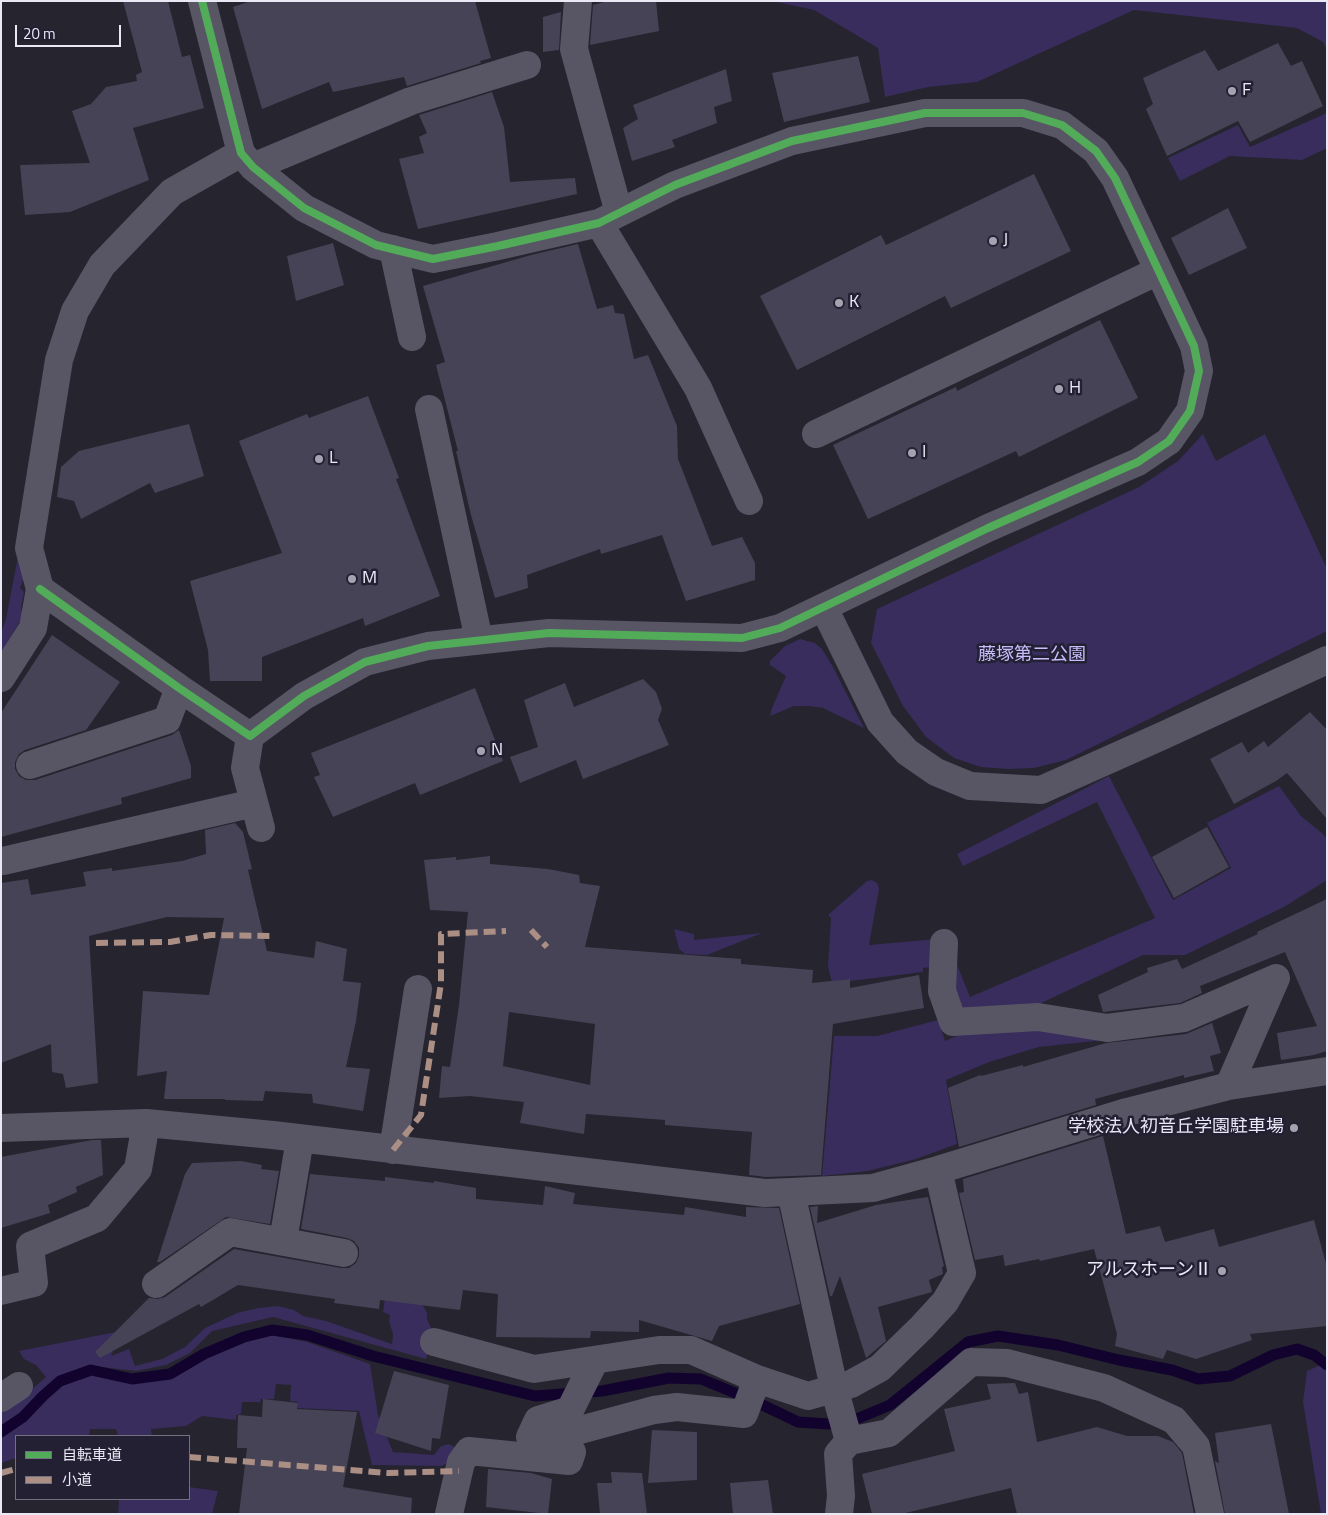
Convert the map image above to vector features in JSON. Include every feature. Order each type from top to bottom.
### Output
[{"type":"street","points":[[3,861],[258,816],[245,768],[250,736],[304,696],[365,662],[428,646],[549,633],[742,638],[780,628],[988,528],[1138,462],[1169,441],[1190,410],[1199,371],[1194,346],[1115,178],[1096,151],[1062,125],[1023,113],[925,113],[792,141],[675,186],[609,218],[498,246],[433,259],[376,245],[304,208],[247,160],[202,1]]},
{"type":"street","points":[[578,1],[574,49],[609,218],[698,388],[749,501]]},
{"type":"street","points":[[1,678],[32,628],[40,589],[29,548],[59,360],[76,311],[102,265],[172,192],[247,160],[410,101],[527,64]]},
{"type":"street","points":[[393,249],[412,337]]},
{"type":"street","points":[[816,434],[1158,271]]},
{"type":"street","points":[[429,409],[479,640]]},
{"type":"street","points":[[40,589],[250,736]]},
{"type":"street","points":[[824,608],[880,722],[907,752],[936,772],[970,786],[1041,790],[1327,660]]},
{"type":"street","points":[[30,765],[167,720],[179,688]]},
{"type":"street","points":[[944,943],[942,991],[953,1022],[1038,1017],[1106,1028],[1184,1018],[1276,978],[1229,1086]]},
{"type":"street","points":[[393,1150],[418,989]]},
{"type":"street","points":[[1,1128],[146,1123],[765,1193],[791,1192],[873,1188],[1127,1112],[1229,1086],[1327,1071]]},
{"type":"street","points":[[1,1291],[34,1283],[30,1246],[97,1218],[138,1168],[146,1123]]},
{"type":"street","points":[[283,1242],[300,1139]]},
{"type":"street","points":[[434,1342],[534,1369],[591,1367],[660,1350],[691,1350],[752,1392],[808,1396],[851,1384],[880,1368],[922,1327],[945,1302],[962,1273],[938,1170]]},
{"type":"street","points":[[791,1192],[834,1388],[849,1441]]},
{"type":"street","points":[[156,1284],[230,1232],[344,1253]]},
{"type":"street","points":[[839,1514],[841,1496],[838,1454],[849,1441],[889,1433],[971,1362],[1007,1363],[1104,1388],[1174,1420],[1196,1446],[1210,1514]]},
{"type":"street","points":[[450,1514],[461,1462],[469,1451],[569,1461],[572,1452],[530,1437],[538,1420],[570,1410],[591,1367]]},
{"type":"street","points":[[551,1444],[580,1430],[654,1410],[677,1407],[744,1414],[752,1392]]},
{"type":"green space","points":[[772,1],[1327,1],[1327,50],[1323,42],[1297,28],[1134,10],[977,82],[928,87],[885,97],[878,48],[814,10]]},
{"type":"green space","points":[[1327,113],[1327,148],[1302,160],[1230,156],[1180,181],[1168,158],[1238,125],[1250,147]]},
{"type":"green space","name":"藤塚第二公園","points":[[1203,434],[1216,461],[1265,434],[1327,569],[1327,631],[1066,760],[1034,768],[981,767],[954,758],[926,737],[903,706],[871,643],[877,609],[1139,487],[1178,461]]},
{"type":"green space","points":[[19,551],[28,566],[20,588],[24,592],[21,608],[23,616],[1,653],[1,633],[6,619]]},
{"type":"green space","points":[[800,639],[815,643],[822,649],[864,728],[823,708],[809,706],[794,706],[770,716],[786,676],[770,665],[770,661],[785,646]]},
{"type":"green space","points":[[1109,776],[1173,900],[1231,868],[1207,823],[1279,786],[1301,816],[1327,839],[1327,880],[1284,907],[1185,955],[1143,955],[1037,1005],[959,1009],[949,945],[970,997],[1155,918],[1097,802],[963,866],[957,854]]},
{"type":"green space","points":[[872,880],[877,883],[879,889],[869,945],[937,939],[930,967],[923,968],[923,972],[832,982],[828,967],[831,918],[828,915],[867,881]]},
{"type":"green space","points":[[674,929],[694,934],[694,940],[762,933],[707,955],[685,954],[679,949]]},
{"type":"green space","points":[[938,1020],[945,1041],[971,1030],[1014,1028],[1122,1038],[1039,1047],[989,1062],[946,1080],[957,1144],[916,1159],[868,1171],[822,1176],[834,1036],[877,1036]]},
{"type":"green space","points":[[388,1277],[422,1304],[427,1313],[427,1319],[434,1334],[426,1359],[273,1317],[212,1331],[190,1353],[166,1365],[136,1371],[93,1366],[58,1378],[20,1416],[1,1429],[1,1410],[18,1401],[46,1377],[36,1365],[24,1359],[19,1351],[121,1331],[111,1356],[129,1349],[135,1366],[162,1359],[185,1347],[205,1328],[237,1313],[278,1306],[294,1310],[303,1316],[326,1321],[392,1344],[393,1334],[389,1321],[390,1315],[383,1312]]},
{"type":"green space","points":[[273,1335],[307,1342],[370,1364],[378,1415],[393,1452],[434,1455],[441,1446],[449,1444],[454,1447],[457,1453],[453,1459],[442,1466],[372,1465],[359,1411],[297,1408],[298,1402],[290,1401],[291,1385],[276,1384],[274,1399],[261,1399],[260,1402],[242,1402],[241,1414],[236,1415],[236,1420],[202,1416],[186,1426],[151,1429],[152,1435],[118,1435],[116,1429],[90,1429],[89,1435],[15,1435],[15,1458],[1,1463],[1,1436],[27,1418],[44,1398],[62,1384],[91,1374],[132,1382],[171,1377],[221,1351]]},
{"type":"green space","points":[[1327,1362],[1327,1514],[1321,1514],[1303,1402],[1307,1371]]},
{"type":"green space","points":[[190,1487],[218,1491],[212,1514],[118,1514],[119,1500],[190,1500]]},
{"type":"building","points":[[123,1],[168,1],[182,57],[190,55],[204,108],[133,128],[149,180],[70,212],[25,215],[20,165],[90,163],[72,111],[91,104],[106,87],[137,81],[136,75],[142,72]]},
{"type":"building","points":[[251,1],[475,1],[491,58],[480,61],[481,63],[407,86],[404,77],[333,92],[329,82],[262,109],[233,7]]},
{"type":"building","points":[[608,1],[656,1],[659,31],[590,45],[593,5]]},
{"type":"building","points":[[561,12],[559,50],[543,52],[543,17]]},
{"type":"building","name":"F","points":[[1278,43],[1291,66],[1302,61],[1323,106],[1250,142],[1238,121],[1167,156],[1146,109],[1153,104],[1143,78],[1205,50],[1218,71]]},
{"type":"building","points":[[858,56],[870,102],[784,122],[772,73]]},
{"type":"building","points":[[726,69],[732,101],[714,107],[717,123],[672,140],[675,147],[632,161],[623,128],[638,119],[633,105]]},
{"type":"building","points":[[492,92],[504,127],[510,182],[575,178],[577,194],[418,229],[399,159],[424,153],[419,137],[427,133],[419,115]]},
{"type":"building","points":[[1034,174],[1071,251],[951,308],[945,296],[797,370],[760,296],[881,235],[886,245]]},
{"type":"building","points":[[1228,208],[1247,248],[1189,275],[1171,238]]},
{"type":"building","points":[[333,243],[344,285],[296,301],[287,256]]},
{"type":"building","points":[[578,244],[597,309],[613,305],[615,313],[624,314],[634,359],[648,355],[677,426],[678,459],[712,546],[742,537],[755,563],[755,580],[686,601],[662,535],[601,554],[600,549],[527,575],[528,588],[495,598],[471,515],[456,451],[458,451],[436,365],[445,362],[423,286],[531,255]]},
{"type":"building","points":[[1100,320],[1138,398],[1019,457],[1016,451],[868,519],[833,445],[956,387],[957,391]]},
{"type":"building","points":[[368,396],[399,478],[396,479],[440,596],[365,626],[363,618],[262,657],[262,681],[210,681],[208,650],[190,581],[282,553],[239,441],[307,414],[309,418]]},
{"type":"building","points":[[189,424],[204,476],[155,493],[150,483],[81,519],[74,501],[57,497],[61,467],[79,451]]},
{"type":"building","points":[[52,635],[120,682],[86,730],[25,750],[19,754],[15,762],[15,769],[19,776],[26,780],[35,780],[172,735],[179,730],[191,766],[191,778],[121,798],[122,804],[1,837],[1,713]]},
{"type":"building","points":[[643,679],[656,692],[662,709],[658,720],[669,745],[583,779],[576,760],[520,783],[510,757],[538,747],[524,700],[565,683],[574,707]]},
{"type":"building","points":[[475,688],[503,761],[420,795],[415,783],[333,817],[314,777],[320,775],[311,753]]},
{"type":"building","points":[[1310,712],[1327,730],[1327,819],[1287,773],[1234,804],[1210,759],[1242,742],[1248,753],[1264,741],[1268,747]]},
{"type":"building","points":[[235,823],[243,832],[252,869],[248,870],[267,951],[314,958],[316,941],[347,949],[343,981],[361,983],[356,1021],[346,1067],[370,1069],[363,1111],[313,1103],[312,1094],[265,1091],[263,1101],[164,1099],[167,1071],[137,1076],[143,991],[209,995],[224,918],[167,917],[89,936],[98,1083],[66,1088],[63,1074],[52,1072],[51,1044],[1,1063],[1,883],[28,879],[31,895],[86,886],[83,872],[112,868],[112,871],[182,861],[206,854],[205,830]]},
{"type":"building","points":[[1207,827],[1229,867],[1174,898],[1152,857]]},
{"type":"building","points":[[490,856],[490,864],[548,869],[579,875],[580,883],[600,886],[585,947],[741,959],[741,964],[813,970],[812,983],[850,979],[850,988],[919,975],[924,1008],[833,1024],[821,1175],[766,1177],[749,1175],[752,1132],[665,1125],[665,1120],[586,1114],[584,1134],[520,1123],[524,1102],[470,1096],[439,1098],[442,1066],[450,1067],[459,1005],[468,912],[430,910],[424,860],[456,857],[456,860]],"holes":[[[509,1012],[595,1024],[590,1085],[503,1066]]]},
{"type":"building","points":[[1327,899],[1327,1051],[1281,1060],[1277,1033],[1317,1026],[1285,952],[1200,986],[1202,993],[1180,1003],[1103,1012],[1098,995],[1148,972],[1147,968],[1177,959],[1182,969],[1258,934],[1257,932]]},
{"type":"building","points":[[1212,1023],[1221,1053],[1210,1056],[1214,1071],[1184,1078],[1184,1075],[1095,1099],[1096,1105],[959,1147],[948,1088],[980,1075],[1023,1065],[1023,1067],[1106,1043],[1186,1034]]},
{"type":"building","points":[[1103,1136],[1126,1234],[1160,1226],[1165,1242],[1214,1229],[1219,1247],[1314,1220],[1327,1267],[1327,1326],[1250,1334],[1252,1340],[1196,1359],[1167,1350],[1163,1359],[1115,1346],[1117,1334],[1094,1249],[1040,1261],[1039,1259],[1005,1266],[1003,1255],[975,1260],[959,1193],[964,1192],[963,1179]]},
{"type":"building","points":[[92,1140],[101,1140],[103,1175],[76,1187],[77,1192],[48,1205],[50,1213],[1,1228],[1,1157]]},
{"type":"building","points":[[241,1161],[262,1165],[261,1169],[279,1171],[270,1224],[226,1217],[160,1262],[157,1262],[185,1174],[192,1163]]},
{"type":"building","points":[[310,1174],[385,1181],[385,1177],[434,1183],[434,1181],[476,1188],[476,1199],[543,1205],[545,1186],[575,1193],[573,1204],[684,1215],[685,1207],[746,1217],[746,1207],[779,1208],[800,1304],[719,1326],[712,1341],[639,1320],[639,1332],[591,1331],[590,1338],[496,1337],[498,1294],[463,1290],[460,1310],[380,1300],[379,1309],[334,1303],[335,1299],[238,1285],[201,1307],[199,1304],[100,1358],[95,1352],[149,1298],[158,1299],[165,1297],[234,1249],[341,1268],[349,1268],[356,1263],[359,1256],[359,1248],[354,1241],[301,1229]]},
{"type":"building","points":[[928,1197],[944,1266],[942,1267],[943,1274],[929,1280],[932,1292],[878,1307],[886,1341],[866,1358],[840,1276],[832,1296],[830,1296],[810,1207],[818,1206],[817,1223],[876,1205]]},
{"type":"building","points":[[394,1371],[449,1385],[440,1439],[432,1438],[431,1451],[375,1433]]},
{"type":"building","points":[[1015,1383],[1019,1394],[1028,1392],[1037,1442],[1097,1427],[1127,1436],[1158,1436],[1173,1442],[1182,1453],[1194,1514],[1017,1514],[1011,1488],[901,1514],[872,1514],[862,1474],[955,1451],[944,1409],[991,1399],[987,1384]]},
{"type":"building","points":[[263,1399],[298,1403],[297,1409],[357,1412],[343,1487],[412,1498],[411,1514],[239,1514],[247,1448],[237,1448],[238,1415],[262,1417]]},
{"type":"building","points":[[1271,1424],[1289,1514],[1225,1514],[1215,1461],[1219,1463],[1215,1433]]},
{"type":"building","points":[[652,1430],[697,1432],[697,1480],[648,1483]]},
{"type":"building","points":[[488,1469],[531,1473],[552,1479],[548,1514],[486,1507]]},
{"type":"building","points":[[611,1472],[642,1473],[647,1514],[600,1514],[597,1483],[612,1483]]},
{"type":"building","points":[[768,1480],[773,1514],[733,1514],[730,1483]]},
{"type":"waterway","points":[[1,1432],[23,1417],[60,1381],[91,1370],[132,1379],[170,1374],[204,1354],[244,1337],[272,1330],[307,1335],[373,1356],[535,1396],[602,1391],[669,1378],[701,1379],[750,1399],[798,1422],[829,1424],[859,1418],[890,1405],[968,1342],[998,1336],[1058,1345],[1119,1360],[1172,1370],[1198,1379],[1230,1376],[1273,1355],[1297,1349],[1314,1355],[1327,1365]]},
{"type":"marked path","points":[[531,930],[547,947]]},
{"type":"marked path","points":[[393,1150],[421,1115],[441,983],[441,934],[506,931]]},
{"type":"marked path","points":[[96,943],[170,942],[211,935],[271,936]]},
{"type":"marked path","points":[[190,1457],[388,1473],[459,1471]]},
{"type":"marked path","points":[[1,1473],[15,1469]]},
{"type":"cycle path","points":[[40,589],[250,736],[304,696],[365,662],[428,646],[549,633],[742,638],[780,628],[988,528],[1138,462],[1169,441],[1190,411],[1199,371],[1194,346],[1115,178],[1096,151],[1062,125],[1023,113],[925,113],[792,141],[675,185],[599,223],[433,259],[376,245],[304,208],[253,167],[241,153],[202,1]]},
{"type":"place","name":"F","points":[[1232,91]]},
{"type":"place","name":"J","points":[[993,241]]},
{"type":"place","name":"K","points":[[839,303]]},
{"type":"place","name":"H","points":[[1059,389]]},
{"type":"place","name":"I","points":[[912,453]]},
{"type":"place","name":"L","points":[[319,459]]},
{"type":"place","name":"M","points":[[352,579]]},
{"type":"place","name":"N","points":[[481,751]]},
{"type":"place","name":"学校法人初音丘学園駐車場","points":[[1294,1128]]},
{"type":"place","name":"アルスホーンⅡ","points":[[1222,1271]]}]
